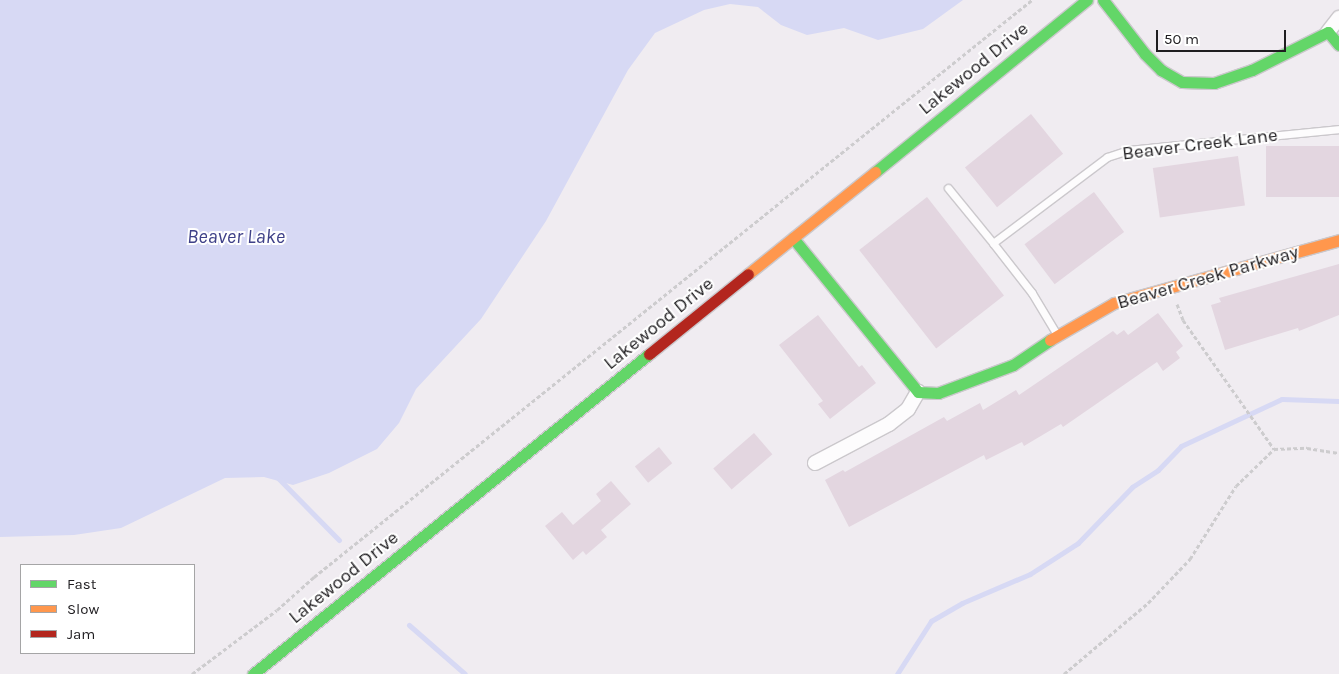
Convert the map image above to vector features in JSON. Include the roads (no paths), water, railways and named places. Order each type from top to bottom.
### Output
[{"type":"street","name":"Lakewood Drive","points":[[253,674],[1087,0]]},
{"type":"street","points":[[1103,0],[1145,54],[1161,70],[1182,82],[1214,83],[1252,70],[1328,32],[1339,18]]},
{"type":"street","points":[[1328,32],[1339,45]]},
{"type":"street","points":[[793,238],[918,392],[908,410],[889,424],[815,463]]},
{"type":"street","name":"Beaver Creek Parkway","points":[[918,392],[938,393],[1012,365],[1057,335],[1114,303],[1339,240]]},
{"type":"lane","name":"Beaver Creek Lane","points":[[993,243],[1107,157],[1129,150],[1339,129]]},
{"type":"lane","points":[[948,188],[1032,293],[1057,335]]},
{"type":"water","name":"Beaver Lake","points":[[0,0],[963,0],[923,29],[878,40],[844,28],[807,35],[781,25],[758,7],[730,4],[704,10],[655,33],[628,70],[546,221],[481,319],[416,389],[399,423],[377,449],[329,473],[293,485],[264,477],[225,478],[121,528],[74,535],[0,537]]},
{"type":"waterway","points":[[897,674],[931,621],[962,603],[1030,574],[1078,543],[1132,487],[1158,470],[1181,446],[1282,399],[1339,401]]},
{"type":"waterway","points":[[278,478],[339,540]]},
{"type":"waterway","points":[[409,625],[465,674]]}]
